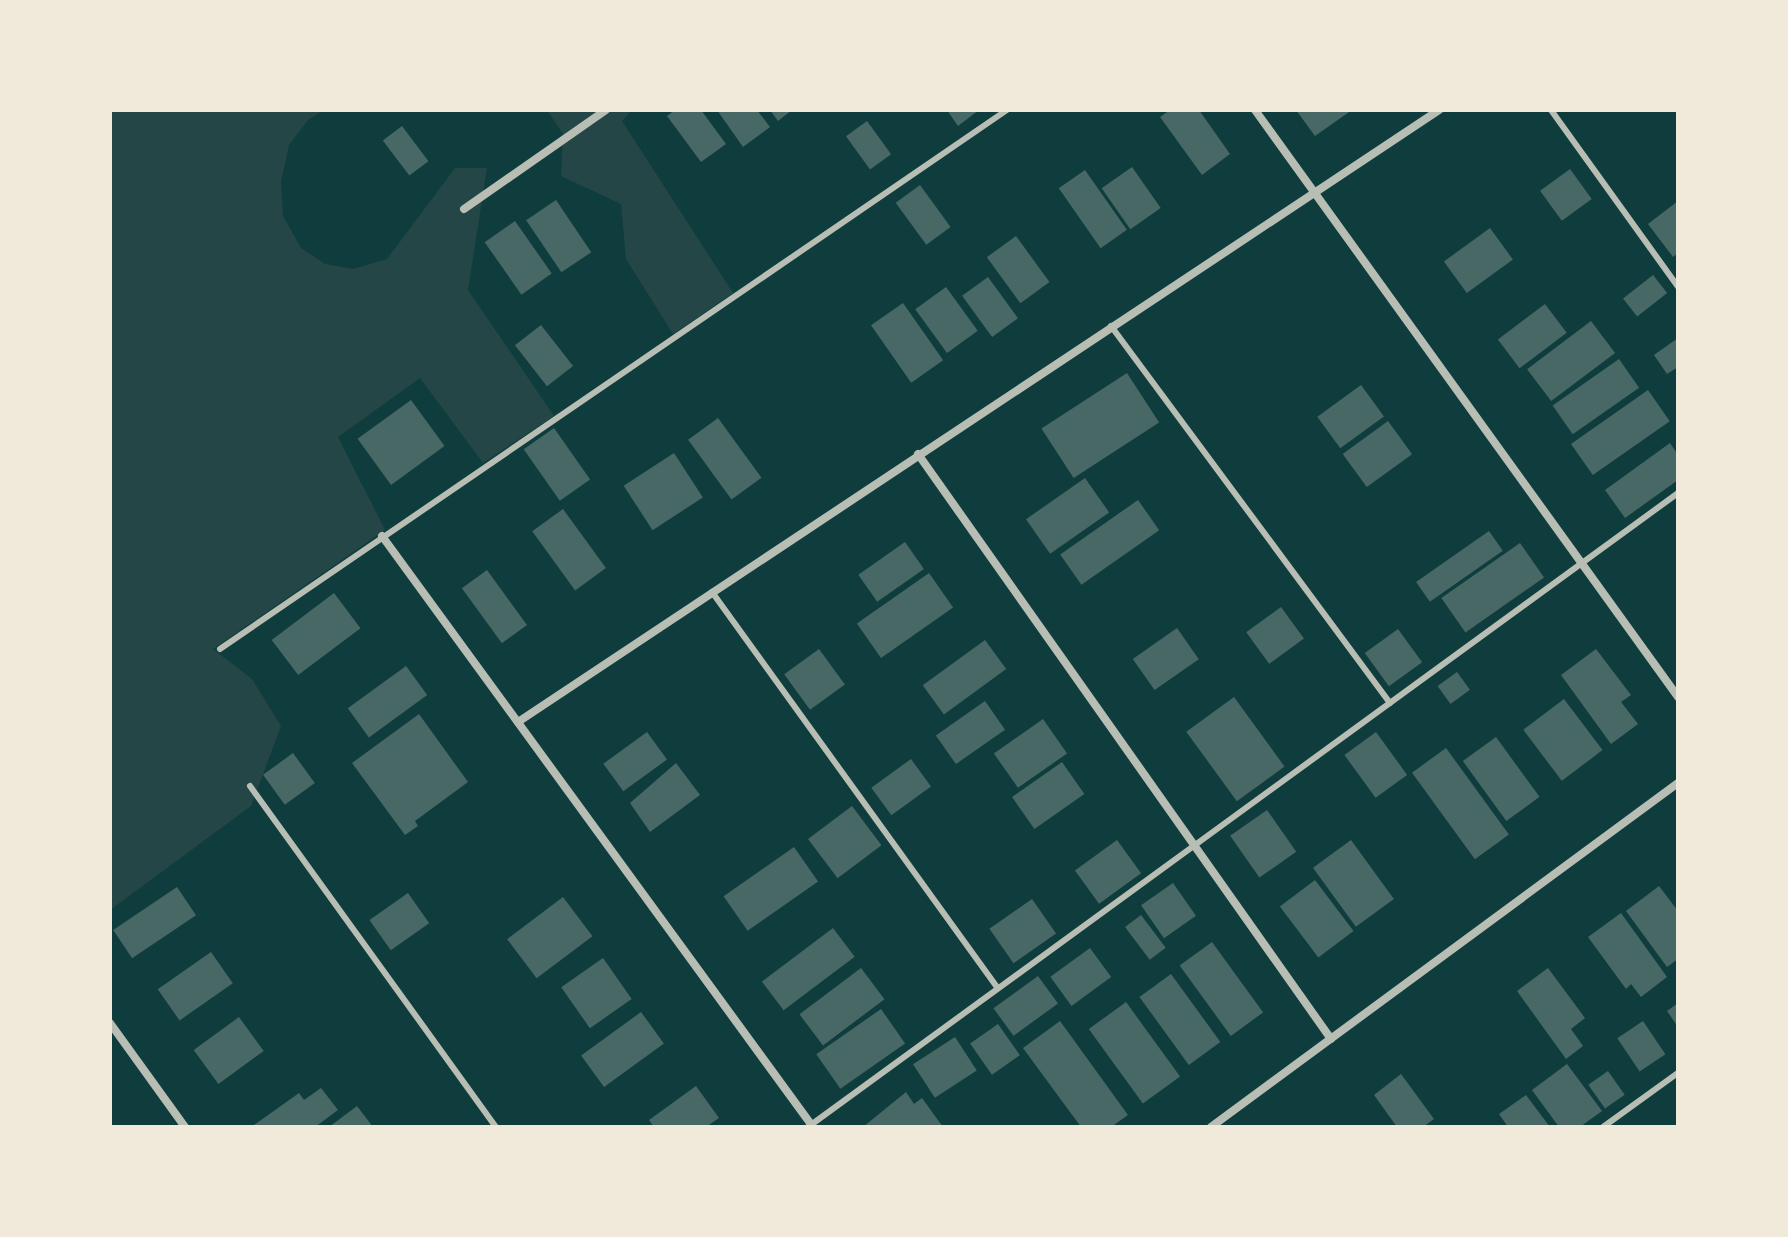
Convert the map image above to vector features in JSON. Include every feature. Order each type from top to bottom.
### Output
[{"type":"street","points":[[464,209],[606,110]]},
{"type":"street","points":[[1255,110],[1678,697]]},
{"type":"street","points":[[518,722],[1313,190],[1439,110]]},
{"type":"street","points":[[918,454],[1331,1039]]},
{"type":"street","points":[[382,536],[811,1126]]},
{"type":"street","points":[[1211,1127],[1678,783]]},
{"type":"street","points":[[110,1023],[185,1127]]},
{"type":"lane","points":[[220,649],[1007,110]]},
{"type":"lane","points":[[1551,110],[1678,287]]},
{"type":"lane","points":[[1110,325],[1390,703]]},
{"type":"lane","points":[[811,1126],[1678,493]]},
{"type":"lane","points":[[712,592],[998,988]]},
{"type":"lane","points":[[250,786],[496,1127]]},
{"type":"lane","points":[[1603,1127],[1678,1073]]},
{"type":"shaded area","points":[[110,110],[324,110],[308,120],[289,145],[281,182],[283,216],[301,248],[325,264],[353,269],[387,259],[455,168],[487,168],[468,290],[554,416],[483,463],[420,378],[338,437],[385,530],[213,649],[252,679],[281,726],[251,806],[110,910]]},
{"type":"shaded area","points":[[547,110],[632,110],[622,121],[733,293],[673,334],[626,259],[621,204],[561,176],[563,134]]},
{"type":"building","points":[[675,110],[701,110],[726,144],[701,162],[667,116]]},
{"type":"building","points":[[717,110],[757,110],[770,127],[743,147]]},
{"type":"building","points":[[770,110],[792,110],[778,121]]},
{"type":"building","points":[[947,110],[979,110],[958,126]]},
{"type":"building","points":[[1170,110],[1199,110],[1230,154],[1202,175],[1160,117]]},
{"type":"building","points":[[1296,110],[1352,110],[1315,136]]},
{"type":"building","points":[[867,121],[891,154],[870,169],[846,136]]},
{"type":"building","points":[[402,126],[428,161],[409,176],[383,140]]},
{"type":"building","points":[[1132,167],[1161,208],[1130,229],[1102,188]]},
{"type":"building","points":[[1570,169],[1592,199],[1562,221],[1540,191]]},
{"type":"building","points":[[1085,170],[1127,230],[1101,248],[1059,188]]},
{"type":"building","points":[[920,185],[951,227],[926,245],[896,203]]},
{"type":"building","points":[[556,200],[591,252],[561,272],[526,220]]},
{"type":"building","points":[[1678,201],[1678,253],[1673,257],[1648,224]]},
{"type":"building","points":[[515,221],[552,273],[521,295],[485,242]]},
{"type":"building","points":[[1490,228],[1513,260],[1467,293],[1444,262]]},
{"type":"building","points":[[1016,236],[1050,282],[1020,303],[987,257]]},
{"type":"building","points":[[1653,275],[1667,293],[1637,317],[1623,298]]},
{"type":"building","points":[[988,277],[1018,318],[992,337],[962,296]]},
{"type":"building","points":[[946,287],[978,331],[947,353],[915,309]]},
{"type":"building","points":[[903,303],[943,360],[911,383],[871,325]]},
{"type":"building","points":[[1545,304],[1567,333],[1520,368],[1498,340]]},
{"type":"building","points":[[1591,321],[1615,353],[1551,401],[1527,369]]},
{"type":"building","points":[[541,325],[573,366],[547,386],[515,345]]},
{"type":"building","points":[[1678,338],[1678,367],[1667,374],[1654,355]]},
{"type":"building","points":[[1619,359],[1639,388],[1573,434],[1553,405]]},
{"type":"building","points":[[1127,373],[1159,422],[1074,478],[1041,429]]},
{"type":"building","points":[[1361,385],[1384,417],[1340,448],[1317,417]]},
{"type":"building","points":[[1648,390],[1670,421],[1593,475],[1571,444]]},
{"type":"building","points":[[411,400],[445,446],[391,485],[358,439]]},
{"type":"building","points":[[718,418],[761,478],[732,500],[688,440]]},
{"type":"building","points":[[1388,421],[1412,454],[1367,487],[1343,454]]},
{"type":"building","points":[[554,428],[590,480],[560,501],[524,449]]},
{"type":"building","points":[[1670,443],[1678,455],[1678,480],[1625,518],[1605,490]]},
{"type":"building","points":[[674,453],[703,497],[653,530],[624,486]]},
{"type":"building","points":[[1085,478],[1109,512],[1050,554],[1026,519]]},
{"type":"building","points":[[1138,500],[1159,530],[1081,585],[1060,554]]},
{"type":"building","points":[[563,509],[606,568],[575,590],[532,531]]},
{"type":"building","points":[[1489,531],[1503,551],[1430,602],[1416,582]]},
{"type":"building","points":[[905,542],[924,569],[877,602],[858,575]]},
{"type":"building","points":[[1520,543],[1544,577],[1465,632],[1441,598]]},
{"type":"building","points":[[487,570],[527,625],[502,643],[462,588]]},
{"type":"building","points":[[929,573],[953,607],[881,658],[857,623]]},
{"type":"building","points":[[334,593],[360,628],[298,675],[272,640]]},
{"type":"building","points":[[1281,607],[1304,639],[1269,664],[1246,632]]},
{"type":"building","points":[[1177,628],[1199,659],[1155,690],[1133,659]]},
{"type":"building","points":[[1398,629],[1422,662],[1389,686],[1365,653]]},
{"type":"building","points":[[985,640],[1006,669],[944,714],[923,685]]},
{"type":"building","points":[[819,649],[845,685],[810,710],[784,674]]},
{"type":"building","points":[[1596,649],[1631,695],[1621,702],[1638,724],[1611,744],[1561,675]]},
{"type":"building","points":[[406,666],[427,695],[369,737],[348,708]]},
{"type":"building","points":[[1457,672],[1470,690],[1451,704],[1438,686]]},
{"type":"building","points":[[1234,697],[1285,767],[1237,801],[1186,732]]},
{"type":"building","points":[[1564,699],[1603,750],[1562,781],[1523,730]]},
{"type":"building","points":[[985,701],[1005,730],[956,764],[936,735]]},
{"type":"building","points":[[419,714],[468,782],[415,821],[418,826],[405,835],[352,763]]},
{"type":"building","points":[[1043,719],[1067,753],[1018,788],[994,753]]},
{"type":"building","points":[[647,732],[667,760],[623,791],[603,764]]},
{"type":"building","points":[[1376,732],[1407,775],[1376,798],[1344,755]]},
{"type":"building","points":[[1496,737],[1539,797],[1506,821],[1463,761]]},
{"type":"building","points":[[1446,748],[1509,835],[1475,859],[1412,773]]},
{"type":"building","points":[[293,753],[315,783],[285,805],[263,775]]},
{"type":"building","points":[[911,759],[931,787],[891,815],[871,788]]},
{"type":"building","points":[[1062,762],[1084,794],[1034,829],[1012,797]]},
{"type":"building","points":[[676,763],[700,795],[650,832],[630,803]]},
{"type":"building","points":[[852,806],[881,845],[838,878],[808,839]]},
{"type":"building","points":[[1267,810],[1296,852],[1259,878],[1230,836]]},
{"type":"building","points":[[1117,840],[1141,873],[1099,904],[1075,871]]},
{"type":"building","points":[[1351,840],[1394,899],[1356,927],[1313,868]]},
{"type":"building","points":[[794,847],[818,881],[748,931],[724,896]]},
{"type":"building","points":[[1315,880],[1354,931],[1318,958],[1280,906]]},
{"type":"building","points":[[1173,883],[1196,916],[1164,938],[1141,905]]},
{"type":"building","points":[[1659,886],[1678,911],[1678,959],[1667,967],[1626,911]]},
{"type":"building","points":[[177,887],[196,915],[132,958],[113,930]]},
{"type":"building","points":[[408,893],[429,923],[391,950],[369,920]]},
{"type":"building","points":[[563,897],[592,936],[537,978],[507,939]]},
{"type":"building","points":[[1032,899],[1056,933],[1013,963],[989,929]]},
{"type":"building","points":[[1621,913],[1667,977],[1641,997],[1631,984],[1626,989],[1588,937]]},
{"type":"building","points":[[1141,915],[1166,948],[1150,960],[1125,927]]},
{"type":"building","points":[[833,928],[855,957],[784,1010],[762,982]]},
{"type":"building","points":[[1212,942],[1263,1012],[1231,1036],[1180,966]]},
{"type":"building","points":[[1090,948],[1111,977],[1072,1006],[1050,977]]},
{"type":"building","points":[[211,952],[233,983],[180,1020],[158,989]]},
{"type":"building","points":[[603,958],[632,999],[590,1028],[561,987]]},
{"type":"building","points":[[861,968],[884,999],[823,1045],[800,1014]]},
{"type":"building","points":[[1548,968],[1585,1018],[1571,1029],[1583,1046],[1566,1059],[1517,991]]},
{"type":"building","points":[[1171,974],[1220,1042],[1189,1065],[1139,997]]},
{"type":"building","points":[[1038,976],[1058,1004],[1013,1036],[994,1008]]},
{"type":"building","points":[[1126,1002],[1180,1076],[1143,1103],[1089,1029]]},
{"type":"building","points":[[1678,1003],[1678,1027],[1667,1011]]},
{"type":"building","points":[[881,1009],[905,1043],[840,1089],[816,1054]]},
{"type":"building","points":[[641,1012],[664,1044],[604,1087],[581,1055]]},
{"type":"building","points":[[239,1017],[264,1051],[218,1084],[194,1050]]},
{"type":"building","points":[[1060,1021],[1128,1115],[1111,1127],[1081,1127],[1023,1048]]},
{"type":"building","points":[[1643,1021],[1665,1054],[1640,1071],[1617,1038]]},
{"type":"building","points":[[998,1024],[1020,1055],[992,1075],[970,1044]]},
{"type":"building","points":[[955,1037],[977,1071],[935,1098],[913,1064]]},
{"type":"building","points":[[1567,1064],[1602,1111],[1580,1127],[1559,1127],[1532,1090]]},
{"type":"building","points":[[1608,1071],[1625,1095],[1605,1109],[1588,1085]]},
{"type":"building","points":[[1401,1074],[1434,1119],[1423,1127],[1397,1127],[1374,1095]]},
{"type":"building","points":[[696,1086],[719,1118],[706,1127],[654,1127],[649,1120]]},
{"type":"building","points":[[321,1088],[338,1110],[315,1127],[254,1125],[299,1093],[304,1100]]},
{"type":"building","points":[[906,1092],[914,1104],[922,1098],[943,1127],[863,1127]]},
{"type":"building","points":[[1526,1095],[1550,1127],[1508,1127],[1499,1114]]},
{"type":"building","points":[[357,1106],[373,1127],[329,1127]]}]
